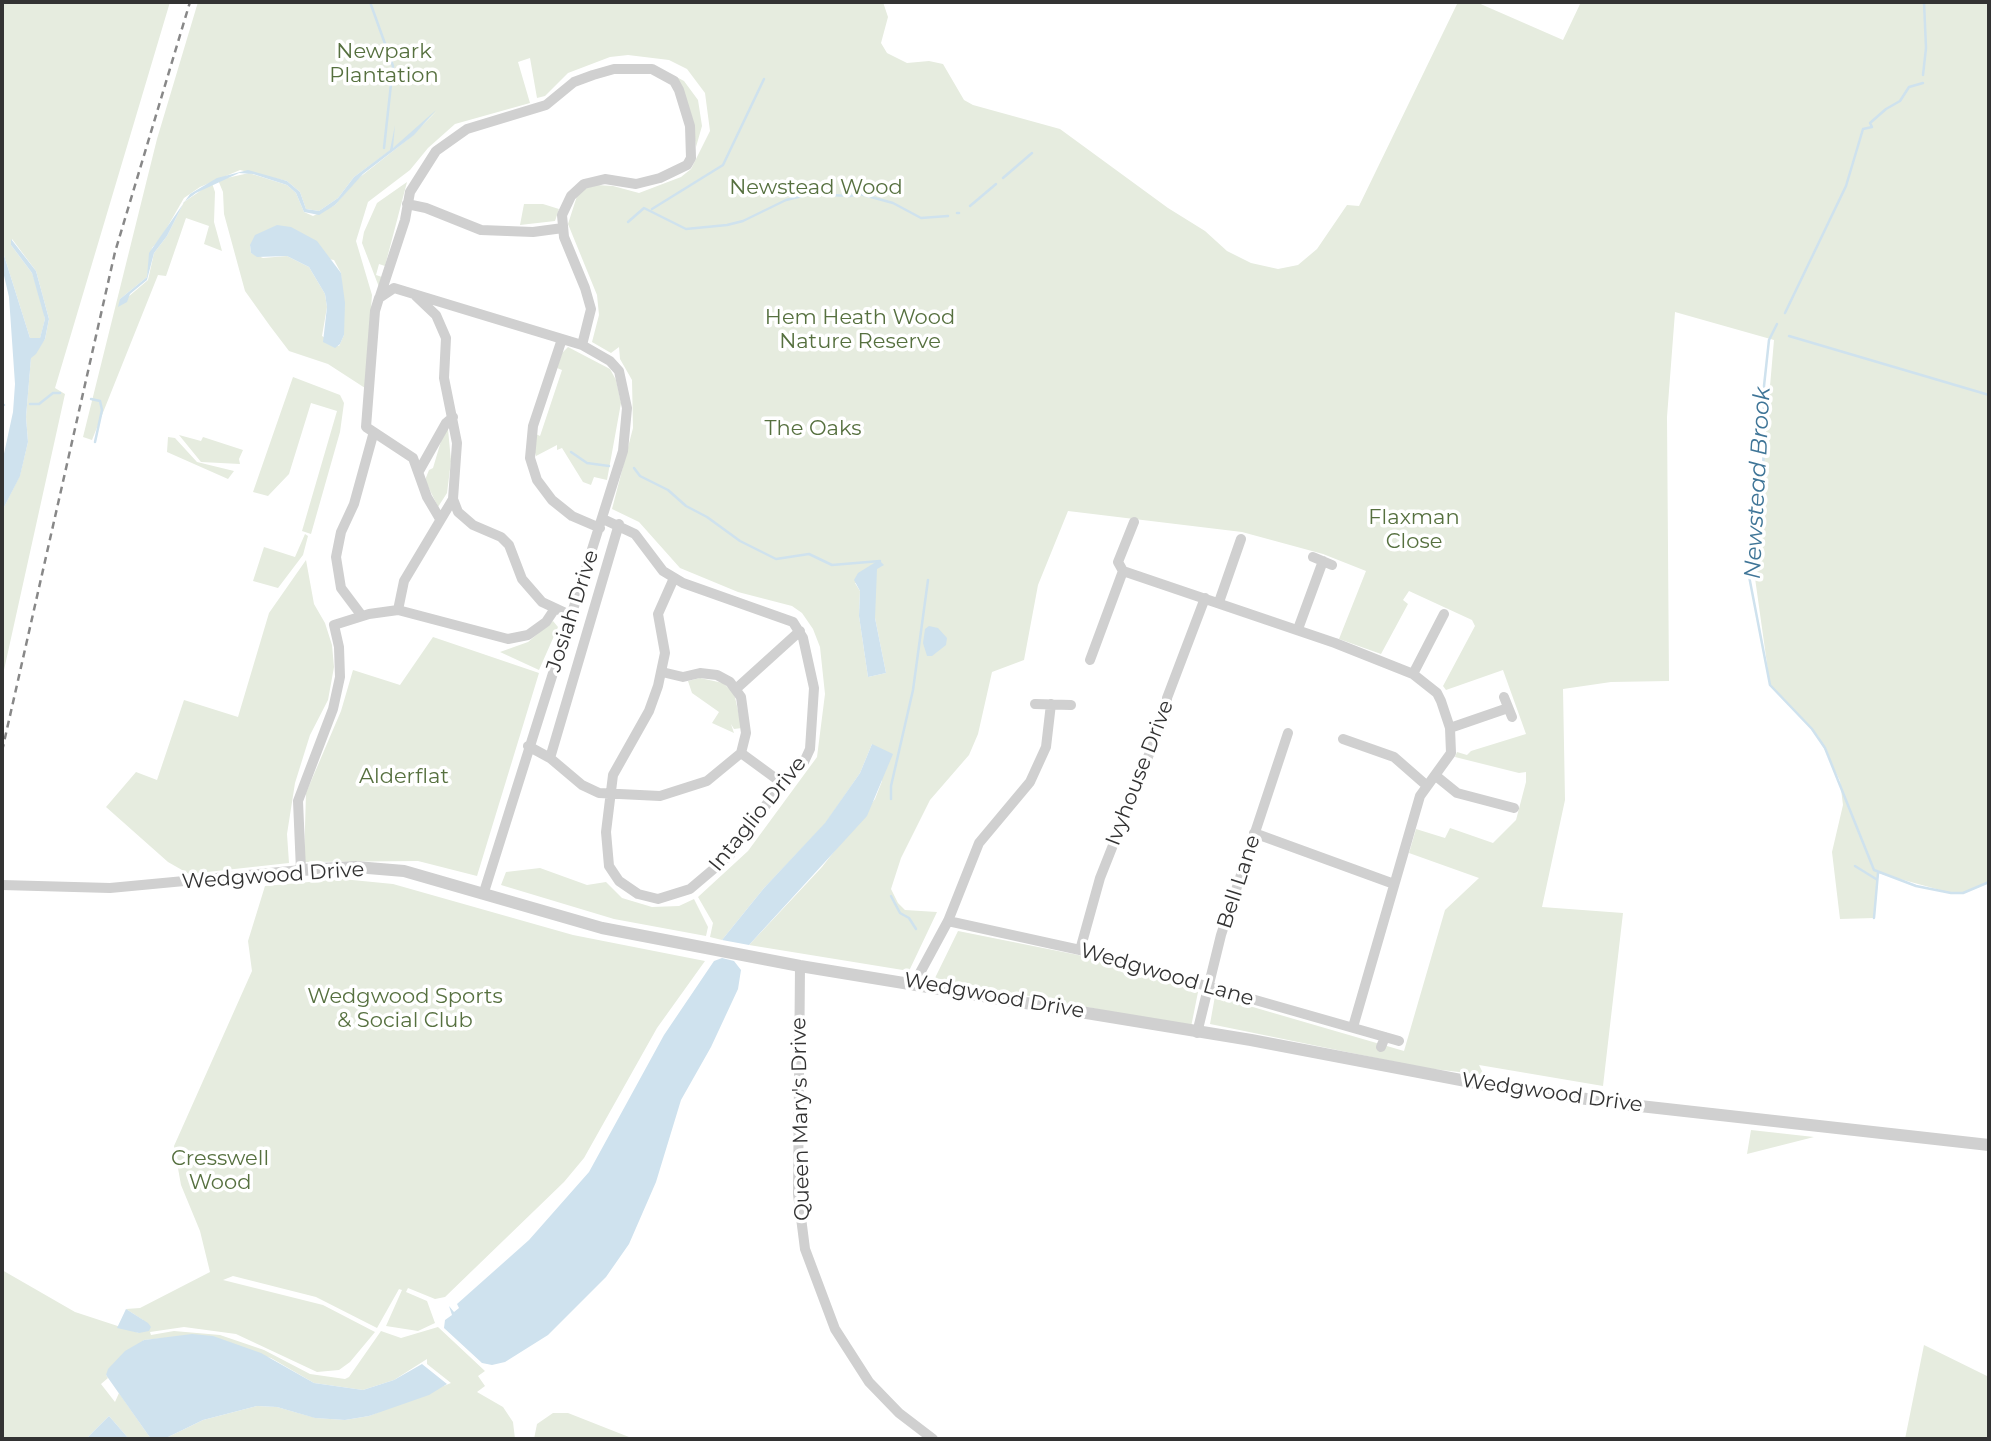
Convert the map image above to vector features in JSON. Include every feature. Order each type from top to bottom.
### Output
[{"type":"street","points":[[440,519],[427,497],[419,471],[405,451],[373,435],[368,431],[366,420],[375,311],[415,179],[436,151],[467,130],[546,104],[575,82],[593,75],[614,69],[652,69],[664,74],[679,90],[690,126],[693,148],[687,165],[660,178],[636,184],[607,178],[584,184],[570,196],[563,228],[589,301],[590,317],[582,345]]},
{"type":"street","points":[[407,204],[426,208],[481,230],[525,233],[563,228]]},
{"type":"street","points":[[392,260],[397,282],[436,315],[444,331],[447,348],[444,384],[457,443],[453,499],[404,581],[398,610]]},
{"type":"street","points":[[379,298],[394,288],[408,291]]},
{"type":"street","name":"Josiah Drive","points":[[408,291],[582,345],[610,361],[619,372],[627,408],[624,451],[528,746],[484,892]]},
{"type":"street","points":[[562,339],[533,426],[530,458],[537,480],[552,500],[572,516],[619,524],[645,544],[663,571],[674,578],[742,606],[783,616],[800,631],[737,688]]},
{"type":"street","points":[[419,471],[446,423],[453,417]]},
{"type":"street","points":[[362,616],[341,588],[336,557],[341,533],[354,504],[373,435]]},
{"type":"street","points":[[453,499],[465,520],[501,537],[509,545],[522,579],[531,591],[554,610],[572,616]]},
{"type":"street","points":[[1090,660],[1122,571],[1118,562],[1135,523]]},
{"type":"street","points":[[550,758],[619,524]]},
{"type":"street","points":[[1219,602],[1240,539]]},
{"type":"street","points":[[1298,629],[1323,561]]},
{"type":"street","points":[[1122,571],[1298,629],[1413,674],[1437,693],[1450,728],[1451,753],[1436,776],[1426,785],[1353,1027]]},
{"type":"street","name":"Intaglio Drive","points":[[674,578],[658,614],[665,653],[662,672],[649,711],[613,775],[609,794],[606,832],[609,866],[626,887],[658,899],[690,889],[729,856],[782,783],[804,762],[810,749],[814,688],[800,631]]},
{"type":"street","name":"Ivyhouse Drive","points":[[1080,950],[1100,878],[1167,709],[1167,698],[1205,598]]},
{"type":"street","points":[[301,870],[298,801],[315,749],[333,709],[340,677],[339,647],[334,625],[362,616],[398,610],[508,639],[528,635],[546,622],[554,610]]},
{"type":"street","points":[[1413,674],[1444,614]]},
{"type":"street","points":[[528,746],[550,758],[582,785],[599,793],[660,796],[707,781],[741,753],[746,731],[744,705],[737,688],[716,674],[700,673],[683,677],[662,672]]},
{"type":"street","points":[[1450,728],[1510,712],[1504,697]]},
{"type":"street","points":[[1035,704],[1071,705]]},
{"type":"street","points":[[915,982],[948,921],[979,843],[1034,773],[1045,747],[1051,704]]},
{"type":"street","name":"Bell Lane","points":[[1197,1033],[1254,833],[1288,733]]},
{"type":"street","points":[[1343,739],[1394,757],[1426,785]]},
{"type":"street","points":[[741,753],[782,783]]},
{"type":"street","points":[[1436,776],[1457,793],[1510,810]]},
{"type":"street","points":[[1254,833],[1394,884]]},
{"type":"street","name":"Wedgwood Drive","points":[[2,885],[110,888],[301,870],[356,867],[404,870],[602,928],[1486,1085],[1989,1145]]},
{"type":"street","name":"Wedgwood Lane","points":[[948,921],[1080,950],[1353,1027],[1383,1042],[1399,1041]]},
{"type":"street","name":"Queen Mary's Drive","points":[[800,965],[798,1194],[805,1249],[835,1329],[869,1382],[899,1413],[933,1439]]},
{"type":"green space","points":[[2,2],[170,2],[55,388],[65,394],[2,679],[2,511],[20,475],[28,442],[26,417],[31,357],[45,339],[49,319],[36,271],[12,239],[11,245],[32,273],[42,302],[45,319],[40,338],[30,338],[2,249]]},
{"type":"green space","points":[[198,2],[883,2],[888,17],[881,43],[887,53],[907,63],[929,61],[943,64],[964,100],[973,105],[1060,129],[1168,208],[1205,231],[1227,251],[1251,263],[1278,269],[1298,265],[1317,249],[1347,205],[1359,206],[1458,2],[1476,2],[1563,40],[1581,2],[1989,2],[1989,882],[1963,893],[1951,893],[1878,873],[1874,918],[1840,919],[1832,852],[1843,805],[1840,781],[1818,736],[1770,685],[1754,571],[1774,340],[1675,312],[1667,417],[1669,681],[1611,682],[1563,689],[1565,800],[1542,907],[1623,913],[1603,1086],[1479,1065],[1484,1075],[1425,1068],[1210,1024],[1215,996],[1404,1051],[1445,910],[1479,878],[1409,853],[1416,829],[1445,838],[1450,828],[1493,843],[1516,820],[1526,782],[1526,772],[1519,773],[1455,757],[1457,752],[1467,755],[1471,751],[1526,734],[1503,670],[1446,690],[1443,686],[1475,626],[1472,620],[1409,591],[1403,600],[1408,604],[1381,654],[1339,639],[1366,571],[1323,554],[1242,532],[1068,511],[1038,585],[1024,660],[992,672],[978,734],[969,755],[930,800],[901,858],[891,889],[898,903],[905,910],[937,912],[909,971],[749,945],[822,867],[875,799],[882,781],[872,744],[860,773],[825,824],[764,888],[722,940],[710,937],[713,923],[698,897],[748,851],[817,757],[825,694],[820,647],[813,629],[802,613],[792,606],[738,592],[680,568],[639,522],[612,509],[633,428],[632,380],[620,359],[619,347],[611,353],[592,342],[599,315],[597,295],[568,224],[577,196],[584,189],[597,185],[613,186],[639,193],[681,177],[691,169],[710,131],[705,93],[687,69],[669,60],[628,55],[610,57],[568,73],[545,96],[537,98],[530,58],[518,62],[530,103],[455,124],[428,148],[410,170],[368,202],[356,241],[372,295],[365,388],[328,364],[289,351],[245,291],[224,214],[223,192],[218,180],[249,173],[287,185],[296,193],[304,212],[313,216],[335,205],[355,181],[407,140],[437,111],[407,138],[354,177],[338,198],[319,211],[306,209],[300,192],[287,181],[240,170],[200,187],[184,198],[161,238],[152,248],[147,277],[120,299],[128,297],[148,280],[154,253],[167,236],[184,202],[212,183],[215,192],[214,222],[222,251],[204,244],[209,226],[186,218],[166,276],[158,275],[92,440],[83,437],[157,139]],"holes":[[[250,245],[334,260],[341,273],[344,335],[339,346],[322,336],[327,307],[325,294],[309,267],[287,256],[263,258],[251,253]],[[855,583],[875,586],[875,618],[886,673],[868,677],[859,616],[860,591]]]},
{"type":"green space","points":[[669,73],[684,81],[698,100],[702,126],[696,147],[693,126]]},
{"type":"green space","points":[[407,182],[385,266],[379,264],[376,275],[382,277],[379,287],[362,243],[364,232],[377,203]]},
{"type":"green space","points":[[524,204],[543,204],[559,209],[555,221],[520,225]]},
{"type":"green space","points":[[568,347],[610,369],[616,380],[621,403],[607,480],[594,477],[591,485],[583,482],[562,448],[557,450],[557,445],[536,456],[534,449],[536,434],[540,436],[562,370],[557,368],[562,353]]},
{"type":"green space","points":[[293,377],[340,395],[344,403],[340,432],[311,534],[302,531],[337,411],[311,403],[289,474],[268,496],[253,492]]},
{"type":"green space","points":[[448,429],[451,461],[447,493],[438,507],[425,480],[429,470],[433,468],[444,431]]},
{"type":"green space","points":[[179,435],[201,441],[203,437],[243,450],[240,464],[201,462]]},
{"type":"green space","points":[[168,437],[175,438],[197,462],[234,471],[228,479],[167,452]]},
{"type":"green space","points":[[305,534],[308,536],[303,555],[278,588],[253,581],[264,547],[295,557]]},
{"type":"green space","points":[[306,560],[314,604],[325,623],[332,645],[334,667],[328,700],[310,735],[295,783],[287,834],[289,863],[189,874],[168,862],[106,807],[136,772],[157,780],[184,700],[238,717],[269,613]]},
{"type":"green space","points":[[553,621],[558,627],[539,670],[500,652],[528,642]]},
{"type":"green space","name":"Alderflat","points":[[433,637],[539,673],[477,876],[418,861],[304,862],[306,793],[341,711],[353,670],[400,685]]},
{"type":"green space","points":[[700,678],[723,683],[734,693],[742,728],[734,729],[731,724],[734,733],[712,723],[719,712],[692,693],[688,681]]},
{"type":"green space","points":[[540,868],[587,885],[606,882],[622,898],[652,907],[679,906],[694,899],[708,927],[706,936],[614,919],[501,885],[506,872]]},
{"type":"green space","points":[[342,879],[393,884],[573,935],[705,961],[657,1028],[584,1158],[564,1182],[445,1297],[435,1299],[408,1288],[406,1292],[427,1301],[435,1323],[418,1331],[386,1326],[402,1290],[399,1289],[377,1328],[316,1297],[233,1276],[223,1280],[323,1305],[375,1332],[350,1362],[339,1370],[317,1372],[236,1334],[184,1327],[150,1332],[151,1335],[174,1331],[220,1335],[264,1350],[310,1374],[345,1379],[381,1331],[401,1338],[438,1327],[485,1371],[478,1376],[485,1386],[477,1392],[503,1407],[513,1422],[515,1439],[164,1439],[203,1420],[257,1406],[277,1407],[316,1418],[345,1420],[369,1416],[451,1383],[427,1364],[427,1359],[394,1380],[363,1390],[314,1383],[271,1358],[175,1337],[144,1340],[106,1375],[108,1378],[101,1384],[115,1402],[119,1393],[151,1439],[129,1439],[109,1416],[86,1439],[2,1439],[2,1270],[75,1312],[139,1333],[143,1320],[126,1309],[140,1308],[210,1272],[200,1231],[181,1185],[174,1146],[252,971],[248,941],[265,886]]},
{"type":"green space","points":[[958,931],[1083,956],[1115,965],[1123,972],[1140,978],[1148,975],[1198,992],[1191,1027],[935,978]]},
{"type":"green space","points":[[1751,1130],[1814,1137],[1747,1154]]},
{"type":"green space","points":[[1924,1345],[1989,1377],[1989,1439],[1905,1439]]},
{"type":"green space","points":[[553,1413],[568,1413],[634,1439],[534,1439],[537,1424]]},
{"type":"water","points":[[436,110],[414,135],[363,174],[335,205],[319,215],[304,212],[296,193],[287,185],[253,174],[239,173],[185,201],[190,194],[217,178],[248,170],[287,181],[300,192],[306,209],[319,211],[338,198],[354,177],[390,150],[395,125],[393,148]]},
{"type":"water","points":[[183,204],[167,236],[154,253],[147,280],[130,294],[127,302],[118,307],[120,299],[147,277],[149,253]]},
{"type":"water","points":[[277,225],[291,227],[317,241],[341,273],[345,303],[344,335],[335,348],[323,342],[327,307],[325,294],[309,267],[287,256],[257,257],[251,253],[250,245],[255,235]]},
{"type":"water","points":[[11,239],[36,271],[49,319],[45,339],[31,358],[26,417],[28,442],[20,476],[2,511],[2,463],[13,412],[15,384],[9,297],[2,267],[2,249],[30,338],[40,338],[45,319],[32,273],[11,245]]},
{"type":"water","points":[[879,560],[884,565],[877,569],[875,618],[886,673],[868,677],[859,616],[860,591],[854,580],[858,573]]},
{"type":"water","points":[[929,626],[938,628],[947,638],[946,645],[932,656],[927,656],[923,643],[925,629]]},
{"type":"water","points":[[872,744],[893,754],[867,816],[749,945],[722,940],[764,888],[825,823],[860,773]]},
{"type":"water","points":[[722,958],[734,961],[741,970],[738,989],[711,1047],[681,1100],[656,1182],[629,1244],[606,1277],[548,1335],[505,1362],[492,1365],[482,1363],[444,1328],[445,1320],[452,1315],[449,1306],[454,1312],[459,1308],[457,1304],[529,1240],[589,1172],[664,1035],[714,961]]},
{"type":"water","points":[[126,1309],[148,1323],[151,1327],[149,1331],[139,1333],[117,1328]]},
{"type":"water","points":[[192,1334],[213,1336],[261,1353],[314,1383],[363,1390],[394,1380],[422,1364],[447,1384],[429,1395],[369,1416],[345,1420],[315,1418],[277,1407],[257,1406],[203,1420],[164,1439],[151,1439],[106,1375],[108,1369],[125,1351],[144,1340]]},
{"type":"water","points":[[109,1416],[129,1439],[86,1439]]},
{"type":"waterway","points":[[370,2],[393,66],[384,148]]},
{"type":"waterway","name":"Newstead Brook","points":[[1923,75],[1926,48],[1924,2]]},
{"type":"waterway","points":[[652,209],[723,165],[764,79]]},
{"type":"waterway","name":"Newstead Brook","points":[[1785,313],[1846,186],[1863,129],[1872,127],[1870,123],[1900,101],[1909,87],[1923,83]]},
{"type":"waterway","points":[[1003,178],[1032,153]]},
{"type":"waterway","points":[[970,206],[996,184]]},
{"type":"waterway","points":[[628,222],[644,208],[686,229],[727,225],[743,221],[786,200],[810,194],[860,194],[893,203],[921,218],[948,216]]},
{"type":"waterway","name":"Newstead Brook","points":[[1777,324],[1769,340],[1764,386],[1763,508],[1759,552],[1749,576],[1770,685],[1812,729],[1825,748],[1874,870],[1916,886],[1951,893],[1963,893],[1989,882]]},
{"type":"waterway","points":[[1789,336],[1989,395]]},
{"type":"waterway","points":[[30,404],[39,404],[53,393],[60,393]]},
{"type":"waterway","points":[[91,399],[100,401],[102,410],[95,442]]},
{"type":"waterway","points":[[571,452],[587,463],[609,466]]},
{"type":"waterway","points":[[634,468],[640,476],[668,490],[686,506],[707,517],[740,541],[776,559],[809,554],[832,565],[880,561]]},
{"type":"waterway","points":[[891,799],[891,786],[913,690],[928,580]]},
{"type":"waterway","points":[[1855,866],[1876,879]]},
{"type":"waterway","points":[[1874,918],[1878,873]]},
{"type":"waterway","points":[[891,896],[900,913],[909,918],[916,929]]},
{"type":"railway","points":[[2,751],[115,252],[190,2]]},
{"type":"park label","name":"Newpark Plantation","points":[[384,64]]},
{"type":"park label","name":"Newstead Wood","points":[[816,188]]},
{"type":"park label","name":"Hem Heath Wood Nature Reserve","points":[[860,330]]},
{"type":"park label","name":"The Oaks","points":[[813,429]]},
{"type":"park label","name":"Flaxman Close","points":[[1414,530]]},
{"type":"park label","name":"Wedgwood Sports & Social Club","points":[[405,1009]]},
{"type":"park label","name":"Cresswell Wood","points":[[220,1171]]}]
